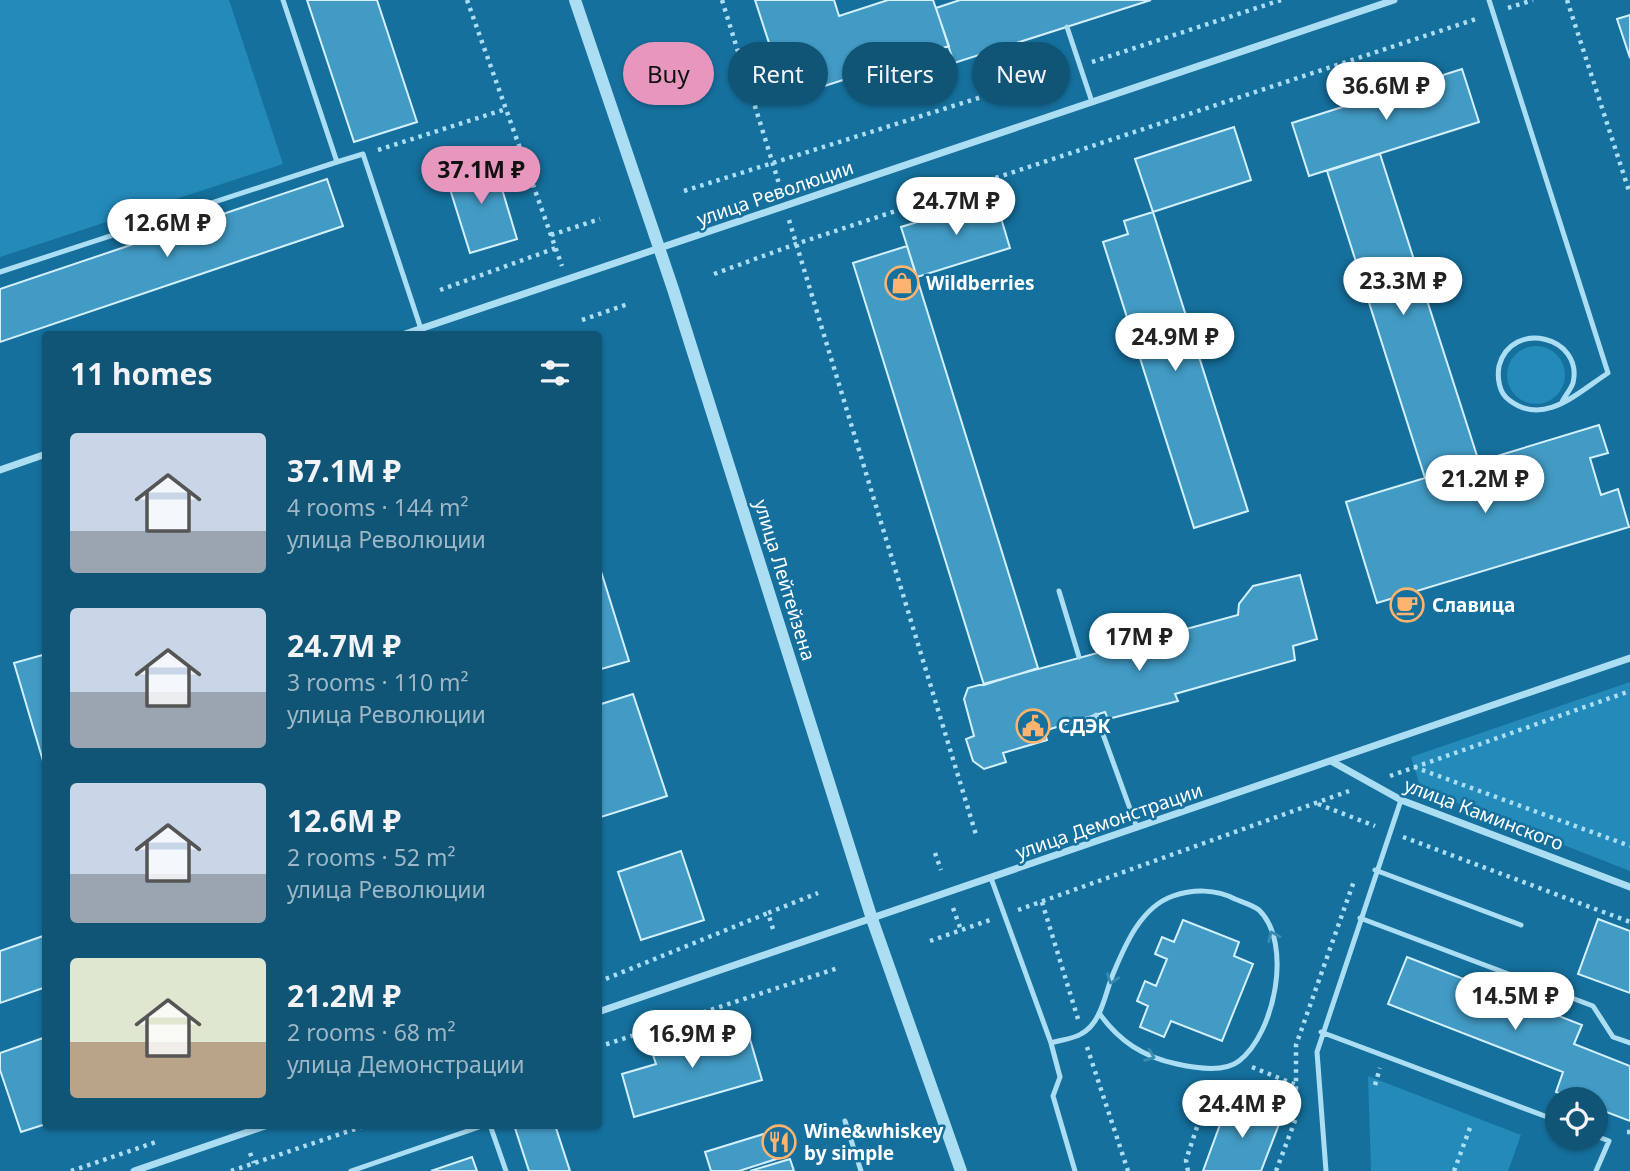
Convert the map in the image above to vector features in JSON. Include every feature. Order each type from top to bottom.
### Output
[{"type":"street","name":"улица Лейтейзена","points":[[575,0],[659,249],[872,919],[961,1171]]},
{"type":"street","name":"улица Революции","points":[[415,331],[1394,0]]},
{"type":"street","points":[[0,470],[42,455]]},
{"type":"street","name":"улица Демонстрации","points":[[602,1011],[1630,658]]},
{"type":"street","name":"улица Каминского","points":[[1331,761],[1401,800],[1630,887]]},
{"type":"street","points":[[134,1171],[256,1129]]},
{"type":"lane","points":[[283,0],[337,162]]},
{"type":"lane","points":[[1489,0],[1608,373],[1562,402],[1543,412],[1522,410],[1504,397],[1497,377],[1502,356],[1517,340],[1539,336],[1559,344],[1572,361],[1573,383],[1562,402]]},
{"type":"lane","points":[[1067,27],[1093,102]]},
{"type":"lane","points":[[0,272],[363,154],[421,329]]},
{"type":"lane","points":[[1059,592],[1079,657]]},
{"type":"lane","points":[[1096,715],[1137,828]]},
{"type":"lane","points":[[1326,1171],[1317,1052],[1321,1032],[1388,831],[1401,800]]},
{"type":"lane","points":[[1375,870],[1521,925]]},
{"type":"lane","points":[[991,878],[1051,1043],[1060,1077],[1053,1096],[1075,1171]]},
{"type":"lane","points":[[1051,1043],[1083,1034],[1099,1013],[1112,974],[1142,917],[1171,896],[1200,890],[1225,894],[1258,909],[1278,947],[1269,1013],[1255,1041],[1238,1062],[1216,1068],[1177,1064],[1141,1053],[1122,1040],[1099,1013]]},
{"type":"lane","points":[[1360,918],[1593,1006],[1614,1037],[1630,1043]]},
{"type":"lane","points":[[1321,1032],[1545,1116]]},
{"type":"lane","points":[[845,1121],[861,1171]]},
{"type":"lane","points":[[351,1171],[475,1129]]},
{"type":"lane","points":[[489,1129],[506,1171]]},
{"type":"lane","points":[[1596,1171],[1605,1150]]},
{"type":"path","points":[[467,0],[563,268]]},
{"type":"path","points":[[722,0],[784,197]]},
{"type":"path","points":[[684,191],[1281,0]]},
{"type":"path","points":[[713,274],[796,244],[1532,0]]},
{"type":"path","points":[[1567,0],[1630,194]]},
{"type":"path","points":[[363,154],[506,110]]},
{"type":"path","points":[[551,235],[600,219]]},
{"type":"path","points":[[789,219],[977,838]]},
{"type":"path","points":[[440,290],[556,248]]},
{"type":"path","points":[[582,320],[628,304]]},
{"type":"path","points":[[930,941],[1630,691]]},
{"type":"path","points":[[1414,767],[1630,846]]},
{"type":"path","points":[[1317,803],[1630,922]]},
{"type":"path","points":[[935,853],[941,870]]},
{"type":"path","points":[[602,980],[818,893]]},
{"type":"path","points":[[953,906],[961,930]]},
{"type":"path","points":[[768,913],[773,929]]},
{"type":"path","points":[[602,1047],[838,968]]},
{"type":"path","points":[[1276,1171],[1296,1118],[1296,1045],[1310,1007]]},
{"type":"path","points":[[1238,1062],[1296,1085]]},
{"type":"path","points":[[1188,1171],[1186,1160],[1216,1068]]},
{"type":"path","points":[[1454,1171],[1471,1125]]},
{"type":"path","points":[[231,1171],[355,1129]]},
{"type":"path","points":[[71,1171],[158,1142]]},
{"type":"path","points":[[250,1153],[254,1163]]},
{"type":"shaded area","points":[[0,0],[229,0],[283,164],[0,257]]},
{"type":"shaded area","points":[[1530,346],[1542,346],[1557,354],[1565,369],[1565,381],[1557,396],[1542,404],[1530,404],[1515,396],[1507,381],[1507,369],[1515,354]]},
{"type":"shaded area","points":[[1630,682],[1630,871],[1421,789],[1411,757]]},
{"type":"shaded area","points":[[1368,1076],[1521,1135],[1508,1171],[1371,1171]]},
{"type":"building","points":[[307,0],[377,0],[417,122],[354,142]]},
{"type":"building","points":[[755,0],[834,0],[839,16],[888,0],[933,0],[948,42],[842,42],[842,80],[828,85],[828,42],[769,42]]},
{"type":"building","points":[[960,0],[1151,0],[1020,42],[972,42],[972,57],[958,62],[958,42],[947,42],[936,8]]},
{"type":"building","points":[[1630,15],[1630,58],[1617,19]]},
{"type":"building","points":[[1462,69],[1479,122],[1309,176],[1292,123]]},
{"type":"building","points":[[1234,127],[1251,180],[1153,212],[1135,159]]},
{"type":"building","points":[[1380,154],[1479,462],[1425,478],[1327,171]]},
{"type":"building","points":[[493,159],[517,239],[470,253],[445,173]]},
{"type":"building","points":[[327,179],[343,226],[0,342],[0,289]]},
{"type":"building","points":[[995,198],[1010,248],[917,277],[901,227]]},
{"type":"building","points":[[1153,212],[1248,511],[1194,528],[1103,242],[1128,234],[1124,221]]},
{"type":"building","points":[[907,246],[1038,668],[984,685],[853,263]]},
{"type":"building","points":[[1599,425],[1608,453],[1590,458],[1601,495],[1618,489],[1629,527],[1377,603],[1346,502]]},
{"type":"building","points":[[602,574],[629,661],[602,669]]},
{"type":"building","points":[[1300,575],[1317,639],[1293,646],[1295,660],[1175,694],[1178,701],[1108,719],[1105,712],[1044,731],[1047,740],[1003,753],[1006,762],[984,769],[973,761],[966,739],[974,736],[964,699],[968,688],[1238,615],[1239,604],[1253,586]]},
{"type":"building","points":[[42,655],[42,758],[14,663]]},
{"type":"building","points":[[633,694],[667,796],[602,817],[602,704]]},
{"type":"building","points":[[681,851],[704,920],[641,940],[618,872]]},
{"type":"building","points":[[1598,919],[1630,931],[1630,993],[1578,974]]},
{"type":"building","points":[[1183,920],[1239,942],[1234,956],[1253,964],[1222,1041],[1171,1021],[1164,1037],[1140,1027],[1148,1006],[1137,1001],[1145,981],[1156,986],[1167,959],[1155,954],[1162,937],[1174,942]]},
{"type":"building","points":[[42,936],[42,988],[0,1003],[0,951]]},
{"type":"building","points":[[1407,957],[1582,1025],[1574,1044],[1630,1066],[1630,1121],[1608,1113],[1608,1087],[1558,1087],[1563,1072],[1388,1004]]},
{"type":"building","points":[[727,1024],[732,1041],[749,1036],[762,1080],[634,1117],[622,1074],[656,1064],[650,1046]]},
{"type":"building","points":[[42,1038],[42,1125],[21,1132],[0,1070],[0,1053]]},
{"type":"building","points":[[1229,1100],[1281,1119],[1261,1171],[1203,1171]]},
{"type":"building","points":[[515,1129],[556,1129],[570,1171],[529,1171]]},
{"type":"building","points":[[780,1129],[789,1155],[739,1171],[711,1171],[705,1152]]},
{"type":"building","points":[[472,1157],[477,1171],[431,1171]]},
{"type":"building","points":[[790,1159],[794,1171],[750,1171]]},
{"type":"place","name":"Wildberries","points":[[902,283]]},
{"type":"place","name":"Славица","points":[[1407,605]]},
{"type":"place","name":"СДЭК","points":[[1033,726]]},
{"type":"place","name":"Wine&whiskey by simple","points":[[779,1142]]}]
